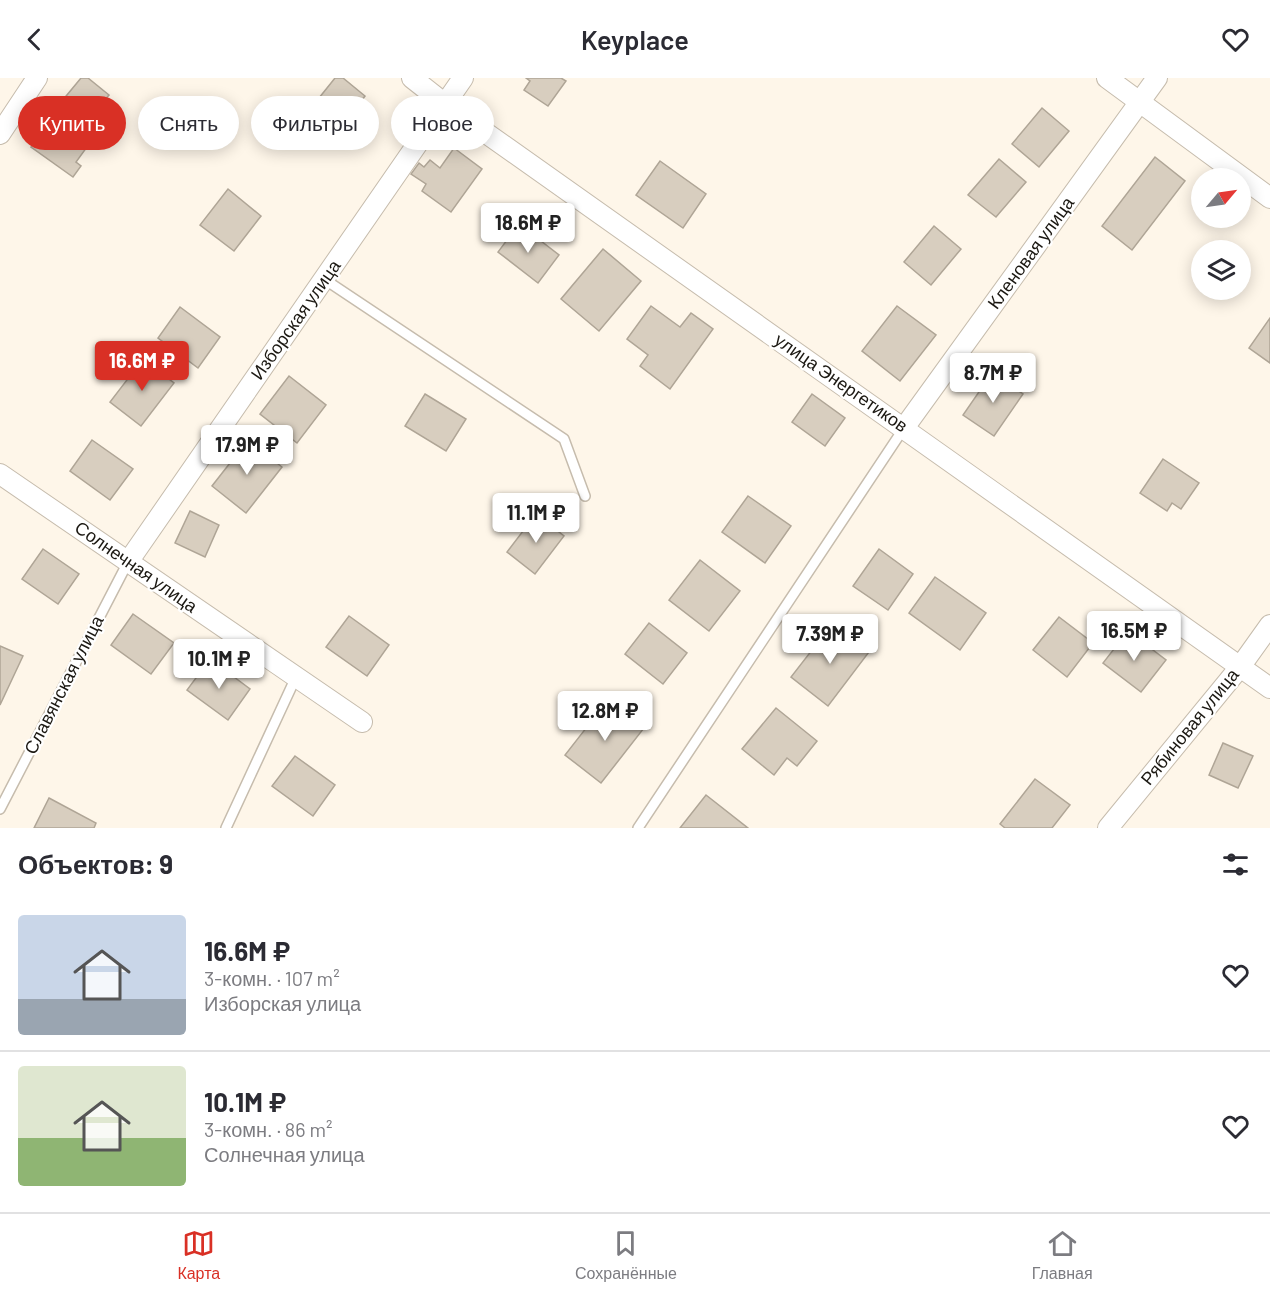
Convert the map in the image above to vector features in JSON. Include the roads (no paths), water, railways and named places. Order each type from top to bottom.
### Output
[{"type":"street","points":[[0,135],[37,78]]},
{"type":"street","name":"улица Энергетиков","points":[[411,78],[435,96]]},
{"type":"street","name":"Изборская улица","points":[[451,96],[463,78]]},
{"type":"street","points":[[1107,78],[1270,198]]},
{"type":"street","name":"Кленовая улица","points":[[903,428],[1157,78]]},
{"type":"street","name":"улица Энергетиков","points":[[494,139],[1270,688]]},
{"type":"street","name":"Изборская улица","points":[[128,561],[413,150]]},
{"type":"street","name":"Солнечная улица","points":[[0,474],[362,722]]},
{"type":"street","name":"Рябиновая улица","points":[[1108,828],[1240,667],[1270,625]]},
{"type":"lane","points":[[324,279],[564,439],[585,496]]},
{"type":"lane","points":[[638,828],[903,428]]},
{"type":"lane","name":"Славянская улица","points":[[0,809],[128,561]]},
{"type":"lane","points":[[226,828],[296,677]]}]
